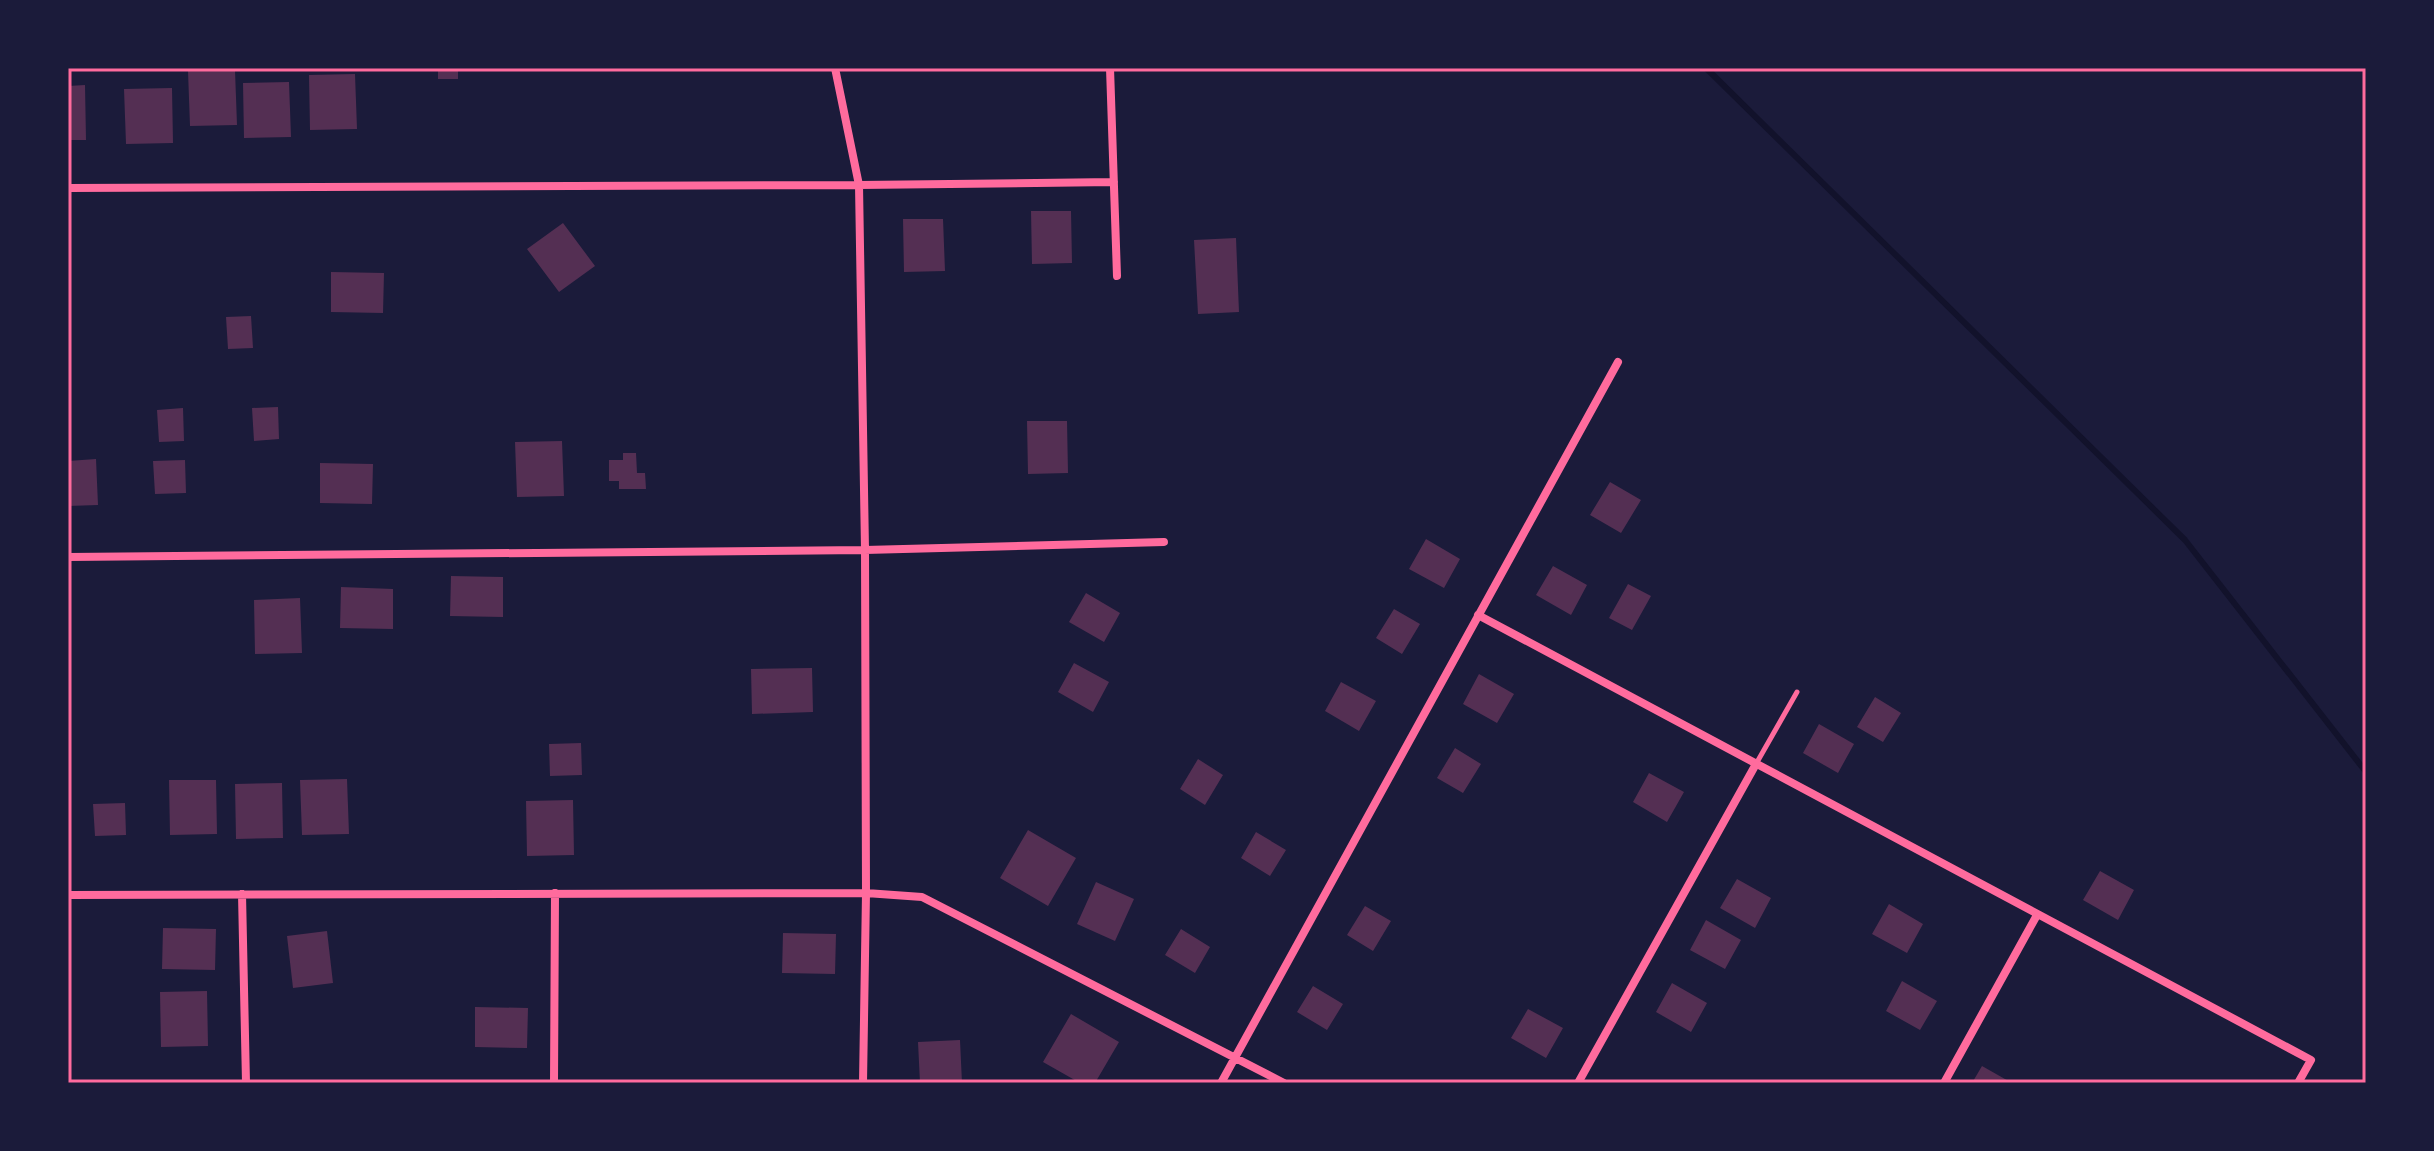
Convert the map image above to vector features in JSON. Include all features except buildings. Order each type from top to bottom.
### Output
[{"type":"street","points":[[835,68],[859,185],[865,550],[863,1083]]},
{"type":"street","points":[[1110,68],[1117,276]]},
{"type":"street","points":[[68,188],[1114,182]]},
{"type":"street","points":[[1221,1083],[1618,362]]},
{"type":"street","points":[[68,557],[865,550],[1164,542]]},
{"type":"street","points":[[1478,615],[2311,1060],[2298,1083]]},
{"type":"street","points":[[1578,1083],[1756,764]]},
{"type":"street","points":[[554,1083],[555,893]]},
{"type":"street","points":[[68,895],[866,893],[922,897],[1284,1083]]},
{"type":"street","points":[[242,894],[246,1083]]},
{"type":"street","points":[[1944,1083],[2037,915]]},
{"type":"lane","points":[[1756,764],[1797,692]]},
{"type":"waterway","points":[[1706,68],[2185,540],[2366,772]]}]
